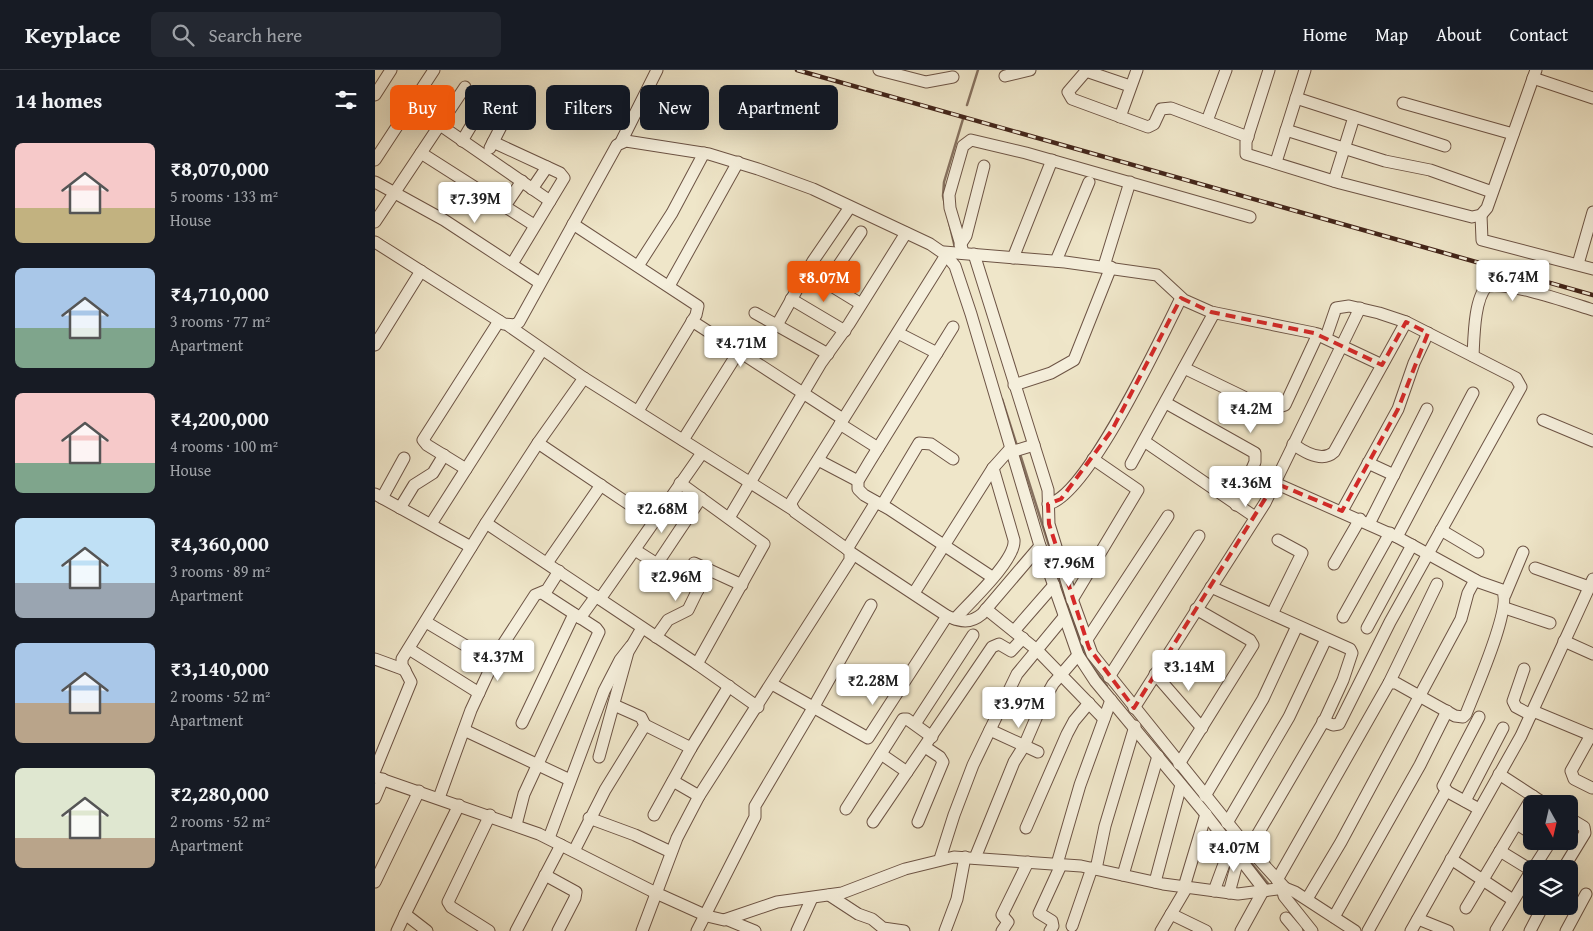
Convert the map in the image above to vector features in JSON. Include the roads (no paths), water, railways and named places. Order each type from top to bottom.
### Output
[{"type":"street","points":[[375,95],[391,70]]},
{"type":"street","points":[[375,160],[434,70]]},
{"type":"street","points":[[466,469],[424,442],[423,436],[504,324],[519,322],[621,142],[657,70]]},
{"type":"street","points":[[879,70],[926,82],[953,76]]},
{"type":"street","points":[[1005,76],[1030,70]]},
{"type":"street","points":[[1130,86],[1087,70],[1068,92],[1069,96],[1148,127],[1154,124],[1161,109],[1171,108],[1247,137]]},
{"type":"street","points":[[1120,117],[1137,70]]},
{"type":"street","points":[[1207,121],[1226,70]]},
{"type":"street","points":[[1269,70],[1247,137],[1246,154],[1334,181],[1453,214],[1472,217],[1481,215],[1487,208],[1535,74],[1593,98]]},
{"type":"street","points":[[1275,162],[1305,70]]},
{"type":"street","points":[[455,102],[465,87]]},
{"type":"street","points":[[1296,98],[1445,146]]},
{"type":"street","points":[[1403,102],[1513,134]]},
{"type":"street","points":[[1334,181],[1354,117]]},
{"type":"street","points":[[375,222],[437,130]]},
{"type":"street","points":[[447,130],[550,201]]},
{"type":"street","points":[[462,141],[469,130]]},
{"type":"street","points":[[485,156],[499,130]]},
{"type":"street","points":[[1286,130],[1385,161],[1420,167],[1492,192]]},
{"type":"street","points":[[1250,217],[978,140],[971,140],[965,143],[949,195],[957,252],[1014,385],[1019,449],[1048,490],[1049,524],[1086,641],[1092,654],[1109,677],[1227,823],[1265,891]]},
{"type":"street","points":[[621,142],[631,141],[704,153],[738,162],[805,186],[906,233],[957,252],[1056,261],[1157,275],[1181,298],[1214,313],[1267,322],[1322,336],[1383,365]]},
{"type":"street","points":[[493,142],[560,173],[563,178],[512,264]]},
{"type":"street","points":[[638,266],[672,213],[704,153]]},
{"type":"street","points":[[421,154],[534,225]]},
{"type":"street","points":[[1013,258],[1052,160]]},
{"type":"street","points":[[669,286],[738,162]]},
{"type":"street","points":[[792,509],[792,501],[841,421],[898,333],[957,252],[966,236],[984,166]]},
{"type":"street","points":[[532,189],[547,167]]},
{"type":"street","points":[[505,206],[522,181]]},
{"type":"street","points":[[375,182],[444,220],[540,283]]},
{"type":"street","points":[[1056,261],[1089,182]]},
{"type":"street","points":[[1014,385],[1051,373],[1074,360],[1107,267],[1129,182]]},
{"type":"street","points":[[777,326],[813,261],[850,207]]},
{"type":"street","points":[[1577,264],[1593,212]]},
{"type":"street","points":[[1481,215],[1482,240],[1593,269]]},
{"type":"street","points":[[573,224],[699,306],[638,411]]},
{"type":"street","points":[[861,232],[828,281],[830,285],[861,304]]},
{"type":"street","points":[[729,518],[752,483],[828,354],[845,331],[906,233]]},
{"type":"street","points":[[375,242],[504,324],[584,378],[792,509],[849,550],[951,617],[971,621],[986,609],[1040,546]]},
{"type":"street","points":[[957,252],[955,266],[1019,449],[1040,546],[1078,655],[1111,700],[1135,726],[1231,845],[1244,852],[1281,886],[1307,899],[1355,931]]},
{"type":"street","points":[[375,345],[421,270]]},
{"type":"street","points":[[1473,356],[1478,308],[1483,290],[1487,286],[1499,285],[1513,288],[1593,310]]},
{"type":"street","points":[[1048,504],[1061,499],[1093,459],[1111,430],[1181,298]]},
{"type":"street","points":[[791,299],[845,331]]},
{"type":"street","points":[[1271,409],[1285,405],[1336,308],[1349,306],[1406,322],[1515,378],[1521,387],[1390,622],[1339,724],[1333,725],[1323,721]]},
{"type":"street","points":[[1134,708],[1255,518],[1275,482],[1360,308]]},
{"type":"street","points":[[755,313],[828,354]]},
{"type":"street","points":[[1131,464],[1214,313]]},
{"type":"street","points":[[692,320],[804,394],[878,448]]},
{"type":"street","points":[[1293,444],[1309,454],[1330,455],[1406,322]]},
{"type":"street","points":[[953,328],[858,481],[858,489],[861,493],[992,577]]},
{"type":"street","points":[[898,333],[937,353]]},
{"type":"street","points":[[1342,512],[1398,409],[1414,363],[1428,333]]},
{"type":"street","points":[[431,524],[542,350]]},
{"type":"street","points":[[683,440],[739,351]]},
{"type":"street","points":[[1184,368],[1244,397]]},
{"type":"street","points":[[375,770],[411,682],[401,662],[538,442],[584,378]]},
{"type":"street","points":[[1343,618],[1393,535],[1473,393]]},
{"type":"street","points":[[1166,403],[1255,453],[1255,462],[1236,505]]},
{"type":"street","points":[[1334,564],[1365,522],[1393,475],[1427,409]]},
{"type":"street","points":[[1543,420],[1593,441]]},
{"type":"street","points":[[1144,441],[1255,518]]},
{"type":"street","points":[[538,442],[654,521]]},
{"type":"street","points":[[642,931],[671,852],[699,796],[758,707],[850,560],[849,550],[919,443],[931,444],[953,459]]},
{"type":"street","points":[[913,593],[993,468],[1019,449]]},
{"type":"street","points":[[522,723],[577,616],[598,598],[635,550],[702,453]]},
{"type":"street","points":[[400,508],[414,485],[433,473],[444,456]]},
{"type":"street","points":[[404,458],[379,496],[471,547]]},
{"type":"street","points":[[1072,600],[1138,490],[1093,459]]},
{"type":"street","points":[[818,460],[858,481]]},
{"type":"street","points":[[1368,463],[1393,475]]},
{"type":"street","points":[[772,684],[865,738],[871,736],[951,617],[992,577],[1011,555],[1015,545],[993,468]]},
{"type":"street","points":[[1275,482],[1393,535],[1475,580],[1502,590],[1505,595]]},
{"type":"street","points":[[680,483],[764,544],[697,664]]},
{"type":"street","points":[[547,563],[601,485]]},
{"type":"street","points":[[657,564],[701,498]]},
{"type":"street","points":[[1086,641],[1168,516]]},
{"type":"street","points":[[486,523],[758,707]]},
{"type":"street","points":[[1441,530],[1478,552]]},
{"type":"street","points":[[1109,677],[1199,536]]},
{"type":"street","points":[[1272,614],[1302,553],[1278,540]]},
{"type":"street","points":[[1367,628],[1412,545]]},
{"type":"street","points":[[635,550],[698,590]]},
{"type":"street","points":[[1389,683],[1396,683],[1447,712],[1460,717],[1466,714],[1505,608],[1505,595],[1523,552]]},
{"type":"street","points":[[694,563],[742,585]]},
{"type":"street","points":[[1411,931],[1532,713],[1591,583],[1535,568]]},
{"type":"street","points":[[656,637],[668,620],[688,610],[708,569]]},
{"type":"street","points":[[439,798],[464,730],[493,662],[535,595],[547,590],[559,571]]},
{"type":"street","points":[[1307,899],[1341,842],[1461,619],[1468,593],[1475,580]]},
{"type":"street","points":[[732,925],[768,904],[829,895],[940,859],[970,858],[1094,869],[1155,882],[1229,893],[1245,894],[1281,886],[1389,683],[1437,584]]},
{"type":"street","points":[[873,822],[992,647],[999,644],[1011,651],[1019,634],[1054,585]]},
{"type":"street","points":[[1211,587],[1350,649],[1352,656],[1323,721],[1244,852],[1229,893]]},
{"type":"street","points":[[516,825],[524,794],[598,635],[598,630],[542,593]]},
{"type":"street","points":[[697,931],[707,916],[743,838],[756,815],[755,806],[871,605]]},
{"type":"street","points":[[1505,608],[1550,623]]},
{"type":"street","points":[[986,609],[1037,650],[1105,719]]},
{"type":"street","points":[[1179,764],[1253,643],[1196,609]]},
{"type":"street","points":[[940,859],[959,801],[1017,674],[1065,617]]},
{"type":"street","points":[[426,622],[493,662]]},
{"type":"street","points":[[1205,796],[1263,699],[1297,626]]},
{"type":"street","points":[[549,838],[608,683],[620,660],[642,628]]},
{"type":"street","points":[[915,724],[973,635]]},
{"type":"street","points":[[1227,823],[1289,717],[1325,639]]},
{"type":"street","points":[[1564,641],[1593,654]]},
{"type":"street","points":[[599,758],[631,646]]},
{"type":"street","points":[[409,649],[479,693]]},
{"type":"street","points":[[945,931],[970,858],[1014,762],[1024,746],[1047,693],[1078,655]]},
{"type":"street","points":[[376,663],[405,670]]},
{"type":"street","points":[[1524,669],[1513,701],[1516,706],[1592,735],[1571,771],[1574,779],[1592,788]]},
{"type":"street","points":[[1155,674],[1202,728]]},
{"type":"street","points":[[654,815],[691,748],[729,686]]},
{"type":"street","points":[[1050,931],[1053,926],[1052,921],[1039,912],[1059,865],[1080,785],[1111,700]]},
{"type":"street","points":[[1026,828],[1067,734],[1074,721],[1089,703]]},
{"type":"street","points":[[615,706],[641,717],[645,725],[691,748]]},
{"type":"street","points":[[1334,917],[1420,765],[1447,712]]},
{"type":"street","points":[[1479,717],[1444,784],[1446,791],[1479,809]]},
{"type":"street","points":[[846,809],[903,720],[907,719],[932,736]]},
{"type":"street","points":[[574,851],[589,818],[645,725]]},
{"type":"street","points":[[1072,926],[1094,869],[1135,726]]},
{"type":"street","points":[[1465,802],[1503,728]]},
{"type":"street","points":[[464,730],[570,780]]},
{"type":"street","points":[[990,730],[1038,752]]},
{"type":"street","points":[[918,822],[943,762],[940,757],[925,747]]},
{"type":"street","points":[[881,754],[907,772]]},
{"type":"street","points":[[1123,875],[1158,756]]},
{"type":"street","points":[[1499,774],[1531,795]]},
{"type":"street","points":[[375,798],[379,778],[490,815],[549,838],[656,893],[707,916],[755,931]]},
{"type":"street","points":[[673,781],[699,796]]},
{"type":"street","points":[[1155,882],[1181,785]]},
{"type":"street","points":[[375,882],[419,791]]},
{"type":"street","points":[[1368,931],[1446,791]]},
{"type":"street","points":[[397,931],[459,805]]},
{"type":"street","points":[[1161,931],[1186,887],[1206,814]]},
{"type":"street","points":[[1466,908],[1523,814]]},
{"type":"street","points":[[489,931],[451,907],[448,902],[490,815]]},
{"type":"street","points":[[589,818],[635,835],[671,852]]},
{"type":"street","points":[[1578,823],[1584,827],[1585,833],[1578,844]]},
{"type":"street","points":[[1517,824],[1523,828]]},
{"type":"street","points":[[516,931],[561,844]]},
{"type":"street","points":[[1214,891],[1231,845]]},
{"type":"street","points":[[1501,851],[1523,864]]},
{"type":"street","points":[[1451,859],[1513,900]]},
{"type":"street","points":[[1002,931],[1008,922],[1002,915],[1028,862]]},
{"type":"street","points":[[545,875],[576,892],[575,898],[558,931]]},
{"type":"street","points":[[1496,930],[1523,884]]},
{"type":"street","points":[[1281,886],[1285,896],[1313,931]]},
{"type":"street","points":[[1241,931],[1265,891]]},
{"type":"street","points":[[1566,931],[1586,894]]},
{"type":"street","points":[[829,895],[858,914],[872,919],[883,928],[904,931]]},
{"type":"street","points":[[797,931],[812,898]]},
{"type":"street","points":[[405,914],[427,931]]},
{"type":"street","points":[[1171,914],[1206,931]]},
{"type":"street","points":[[1530,931],[1538,915]]},
{"type":"street","points":[[1286,918],[1297,931]]},
{"type":"street","points":[[1418,919],[1448,931]]},
{"type":"waterway","points":[[967,105],[978,70]]},
{"type":"waterway","points":[[955,248],[943,196],[944,182],[963,119]]},
{"type":"waterway","points":[[1002,399],[1017,446]]},
{"type":"waterway","points":[[1020,454],[1077,634],[1090,663],[1107,686]]},
{"type":"waterway","points":[[1243,853],[1270,886]]},
{"type":"railway","points":[[797,70],[1593,295]]}]
